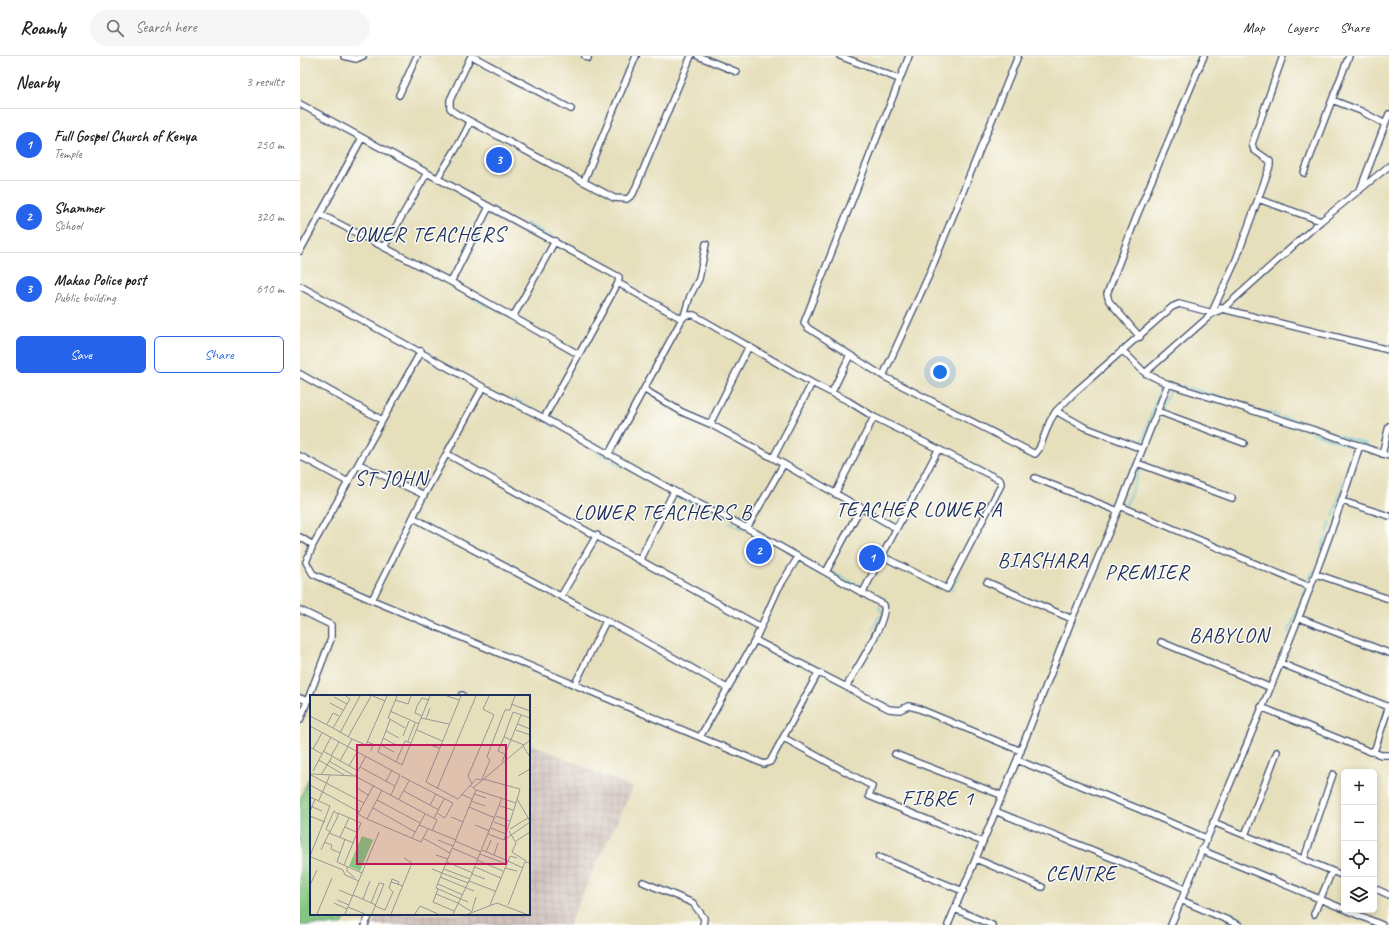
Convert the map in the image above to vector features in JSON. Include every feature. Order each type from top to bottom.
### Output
[{"type":"street","points":[[344,56],[356,59],[363,56]]},
{"type":"street","points":[[399,95],[417,56]]},
{"type":"street","points":[[571,109],[472,56],[450,100],[450,108],[455,113],[470,122],[614,198],[627,199],[633,194],[691,56]]},
{"type":"street","points":[[584,181],[636,56]]},
{"type":"street","points":[[698,56],[737,72]]},
{"type":"street","points":[[840,56],[899,79]]},
{"type":"street","points":[[909,56],[804,323],[808,328],[883,376],[1035,454],[1039,449],[1050,421],[1056,411],[1122,350],[1179,304],[1212,312],[1223,309],[1322,221],[1389,166]]},
{"type":"street","points":[[883,376],[929,275],[971,168],[1018,56]]},
{"type":"street","points":[[1140,337],[1109,301],[1107,294],[1136,218],[1204,56]]},
{"type":"street","points":[[1145,373],[1212,312],[1218,302],[1270,166],[1270,161],[1254,150],[1252,144],[1283,56]]},
{"type":"street","points":[[1304,173],[1349,56]]},
{"type":"street","points":[[1332,100],[1361,111],[1385,124]]},
{"type":"street","points":[[300,104],[489,207],[617,274],[619,277],[618,283],[544,418]]},
{"type":"street","points":[[1360,190],[1389,114]]},
{"type":"street","points":[[438,178],[457,145],[463,140],[470,122]]},
{"type":"street","points":[[300,251],[302,242],[320,214],[362,138]]},
{"type":"street","points":[[384,247],[427,173]]},
{"type":"street","points":[[1258,199],[1322,221]]},
{"type":"street","points":[[451,282],[489,207]]},
{"type":"street","points":[[320,214],[451,282],[578,354]]},
{"type":"street","points":[[513,317],[555,241]]},
{"type":"street","points":[[608,455],[645,390],[683,317],[690,296],[699,279],[706,244]]},
{"type":"street","points":[[618,283],[683,317],[694,315],[874,417],[1000,480],[1001,483],[947,589],[942,588],[882,556]]},
{"type":"street","points":[[300,286],[421,351],[483,387],[544,418],[674,491],[747,528],[884,605],[884,615],[846,687]]},
{"type":"street","points":[[1218,302],[1223,309],[1389,350]]},
{"type":"street","points":[[710,424],[749,346]]},
{"type":"street","points":[[1122,350],[1145,373],[1168,384],[1360,444],[1389,456]]},
{"type":"street","points":[[421,351],[313,544],[306,562],[313,574],[749,758],[767,764],[770,762],[784,738],[818,673]]},
{"type":"street","points":[[832,392],[850,355]]},
{"type":"street","points":[[300,374],[382,420]]},
{"type":"street","points":[[773,458],[812,383]]},
{"type":"street","points":[[948,925],[1001,795],[1021,751],[1072,619],[1137,464],[1168,384]]},
{"type":"street","points":[[372,600],[414,518],[424,495],[483,387]]},
{"type":"street","points":[[645,390],[682,412],[710,424],[773,458],[896,528]]},
{"type":"street","points":[[1056,411],[1084,427],[1142,449]]},
{"type":"street","points":[[1157,411],[1244,443]]},
{"type":"street","points":[[835,494],[874,417]]},
{"type":"street","points":[[1382,454],[1389,426]]},
{"type":"street","points":[[1171,925],[1299,618],[1342,501],[1360,444]]},
{"type":"street","points":[[863,592],[938,450]]},
{"type":"street","points":[[447,454],[597,535],[761,627]]},
{"type":"street","points":[[300,456],[348,482]]},
{"type":"street","points":[[359,464],[424,495]]},
{"type":"street","points":[[1137,464],[1232,498]]},
{"type":"street","points":[[747,528],[783,465]]},
{"type":"street","points":[[1035,478],[1119,508],[1310,587]]},
{"type":"street","points":[[640,559],[674,491]]},
{"type":"street","points":[[1342,501],[1389,516]]},
{"type":"street","points":[[826,572],[861,507]]},
{"type":"street","points":[[414,518],[561,596],[727,688]]},
{"type":"street","points":[[561,596],[597,535]]},
{"type":"street","points":[[300,537],[313,544]]},
{"type":"street","points":[[700,737],[755,640],[778,590],[798,557]]},
{"type":"street","points":[[1316,574],[1389,599]]},
{"type":"street","points":[[987,582],[1072,619]]},
{"type":"street","points":[[300,610],[331,625],[330,639],[300,720]]},
{"type":"street","points":[[1299,618],[1389,653]]},
{"type":"street","points":[[575,684],[606,621]]},
{"type":"street","points":[[755,640],[889,709],[900,710],[908,706],[917,708],[1021,751]]},
{"type":"street","points":[[1161,642],[1270,687]]},
{"type":"street","points":[[1280,663],[1389,707],[1373,752]]},
{"type":"street","points":[[300,698],[307,700]]},
{"type":"street","points":[[1261,707],[1373,752],[1381,755],[1389,755]]},
{"type":"street","points":[[784,738],[872,786],[869,796],[983,842]]},
{"type":"street","points":[[1245,835],[1277,752]]},
{"type":"street","points":[[895,754],[1001,795]]},
{"type":"street","points":[[1017,760],[1139,809],[1206,838]]},
{"type":"street","points":[[1304,859],[1332,774]]},
{"type":"street","points":[[995,811],[1063,840],[1138,867],[1186,889]]},
{"type":"street","points":[[1213,822],[1341,875]]},
{"type":"street","points":[[1201,850],[1341,908]]},
{"type":"street","points":[[879,857],[963,891]]},
{"type":"street","points":[[976,859],[1042,887]]},
{"type":"street","points":[[1314,914],[1332,871]]},
{"type":"street","points":[[643,882],[693,904],[704,918],[703,925]]},
{"type":"street","points":[[1377,889],[1389,894]]},
{"type":"street","points":[[1181,900],[1239,925]]},
{"type":"street","points":[[955,909],[992,925]]},
{"type":"street","points":[[1352,913],[1382,925]]},
{"type":"street","points":[[365,925],[370,915]]},
{"type":"shaded area","points":[[530,743],[633,788],[590,877],[569,925],[373,925],[377,915],[530,915]]},
{"type":"green space","points":[[310,775],[310,915],[347,915],[342,925],[300,925],[300,799]]},
{"type":"waterway","points":[[527,223],[545,234]]},
{"type":"waterway","points":[[549,235],[554,238]]},
{"type":"waterway","points":[[556,239],[572,248]]},
{"type":"waterway","points":[[575,250],[611,268]]},
{"type":"waterway","points":[[616,270],[623,278]]},
{"type":"waterway","points":[[457,289],[462,292]]},
{"type":"waterway","points":[[466,294],[489,307]]},
{"type":"waterway","points":[[1141,445],[1161,385]]},
{"type":"waterway","points":[[1183,386],[1251,407]]},
{"type":"waterway","points":[[1161,410],[1169,392],[1171,390],[1176,391]]},
{"type":"waterway","points":[[1183,392],[1188,393]]},
{"type":"waterway","points":[[514,399],[522,403]]},
{"type":"waterway","points":[[529,407],[542,414]]},
{"type":"waterway","points":[[1266,412],[1278,415]]},
{"type":"waterway","points":[[1255,414],[1276,421]]},
{"type":"waterway","points":[[549,417],[555,421]]},
{"type":"waterway","points":[[1154,432],[1159,417]]},
{"type":"waterway","points":[[1282,417],[1304,423]]},
{"type":"waterway","points":[[1280,422],[1296,427]]},
{"type":"waterway","points":[[548,423],[554,427]]},
{"type":"waterway","points":[[1307,424],[1323,430]]},
{"type":"waterway","points":[[1311,432],[1351,446]]},
{"type":"waterway","points":[[1338,435],[1366,444]]},
{"type":"waterway","points":[[1143,460],[1152,439]]},
{"type":"waterway","points":[[588,446],[594,450]]},
{"type":"waterway","points":[[1333,517],[1353,451]]},
{"type":"waterway","points":[[597,452],[608,458]]},
{"type":"waterway","points":[[611,452],[624,460]]},
{"type":"waterway","points":[[610,460],[622,466]]},
{"type":"waterway","points":[[1117,507],[1134,464]]},
{"type":"waterway","points":[[625,467],[635,473]]},
{"type":"waterway","points":[[1126,505],[1140,469]]},
{"type":"waterway","points":[[637,474],[641,477]]},
{"type":"waterway","points":[[643,478],[670,493]]},
{"type":"waterway","points":[[1319,572],[1348,494]]},
{"type":"waterway","points":[[677,497],[713,514]]},
{"type":"waterway","points":[[729,522],[744,530]]},
{"type":"waterway","points":[[1327,534],[1331,522]]},
{"type":"waterway","points":[[1321,550],[1326,537]]},
{"type":"waterway","points":[[799,560],[816,570]]},
{"type":"waterway","points":[[829,571],[861,587],[865,583]]},
{"type":"waterway","points":[[1308,581],[1313,571]]},
{"type":"waterway","points":[[956,582],[960,573]]},
{"type":"waterway","points":[[1314,587],[1317,578]]},
{"type":"waterway","points":[[951,591],[954,585]]},
{"type":"waterway","points":[[1303,595],[1305,589]]},
{"type":"waterway","points":[[869,591],[885,600],[888,605]]},
{"type":"waterway","points":[[1303,616],[1312,591]]},
{"type":"waterway","points":[[1288,633],[1299,606]]},
{"type":"waterway","points":[[879,607],[882,612]]},
{"type":"waterway","points":[[873,628],[880,616]]},
{"type":"place","name":"Makao Police post","points":[[499,160]]},
{"type":"place","name":"Shammer","points":[[759,551]]},
{"type":"place","name":"Full Gospel Church of Kenya","points":[[872,558]]},
{"type":"district","name":"LOWER TEACHERS","points":[[425,234]]},
{"type":"district","name":"ST JOHN","points":[[391,478]]},
{"type":"district","name":"TEACHER LOWER A","points":[[919,509]]},
{"type":"district","name":"LOWER TEACHERS B","points":[[663,512]]},
{"type":"district","name":"BIASHARA","points":[[1043,560]]},
{"type":"district","name":"PREMIER","points":[[1147,572]]},
{"type":"district","name":"BABYLON","points":[[1229,635]]},
{"type":"district","name":"FIBRE 1","points":[[938,798]]},
{"type":"district","name":"CENTRE","points":[[1081,873]]}]
